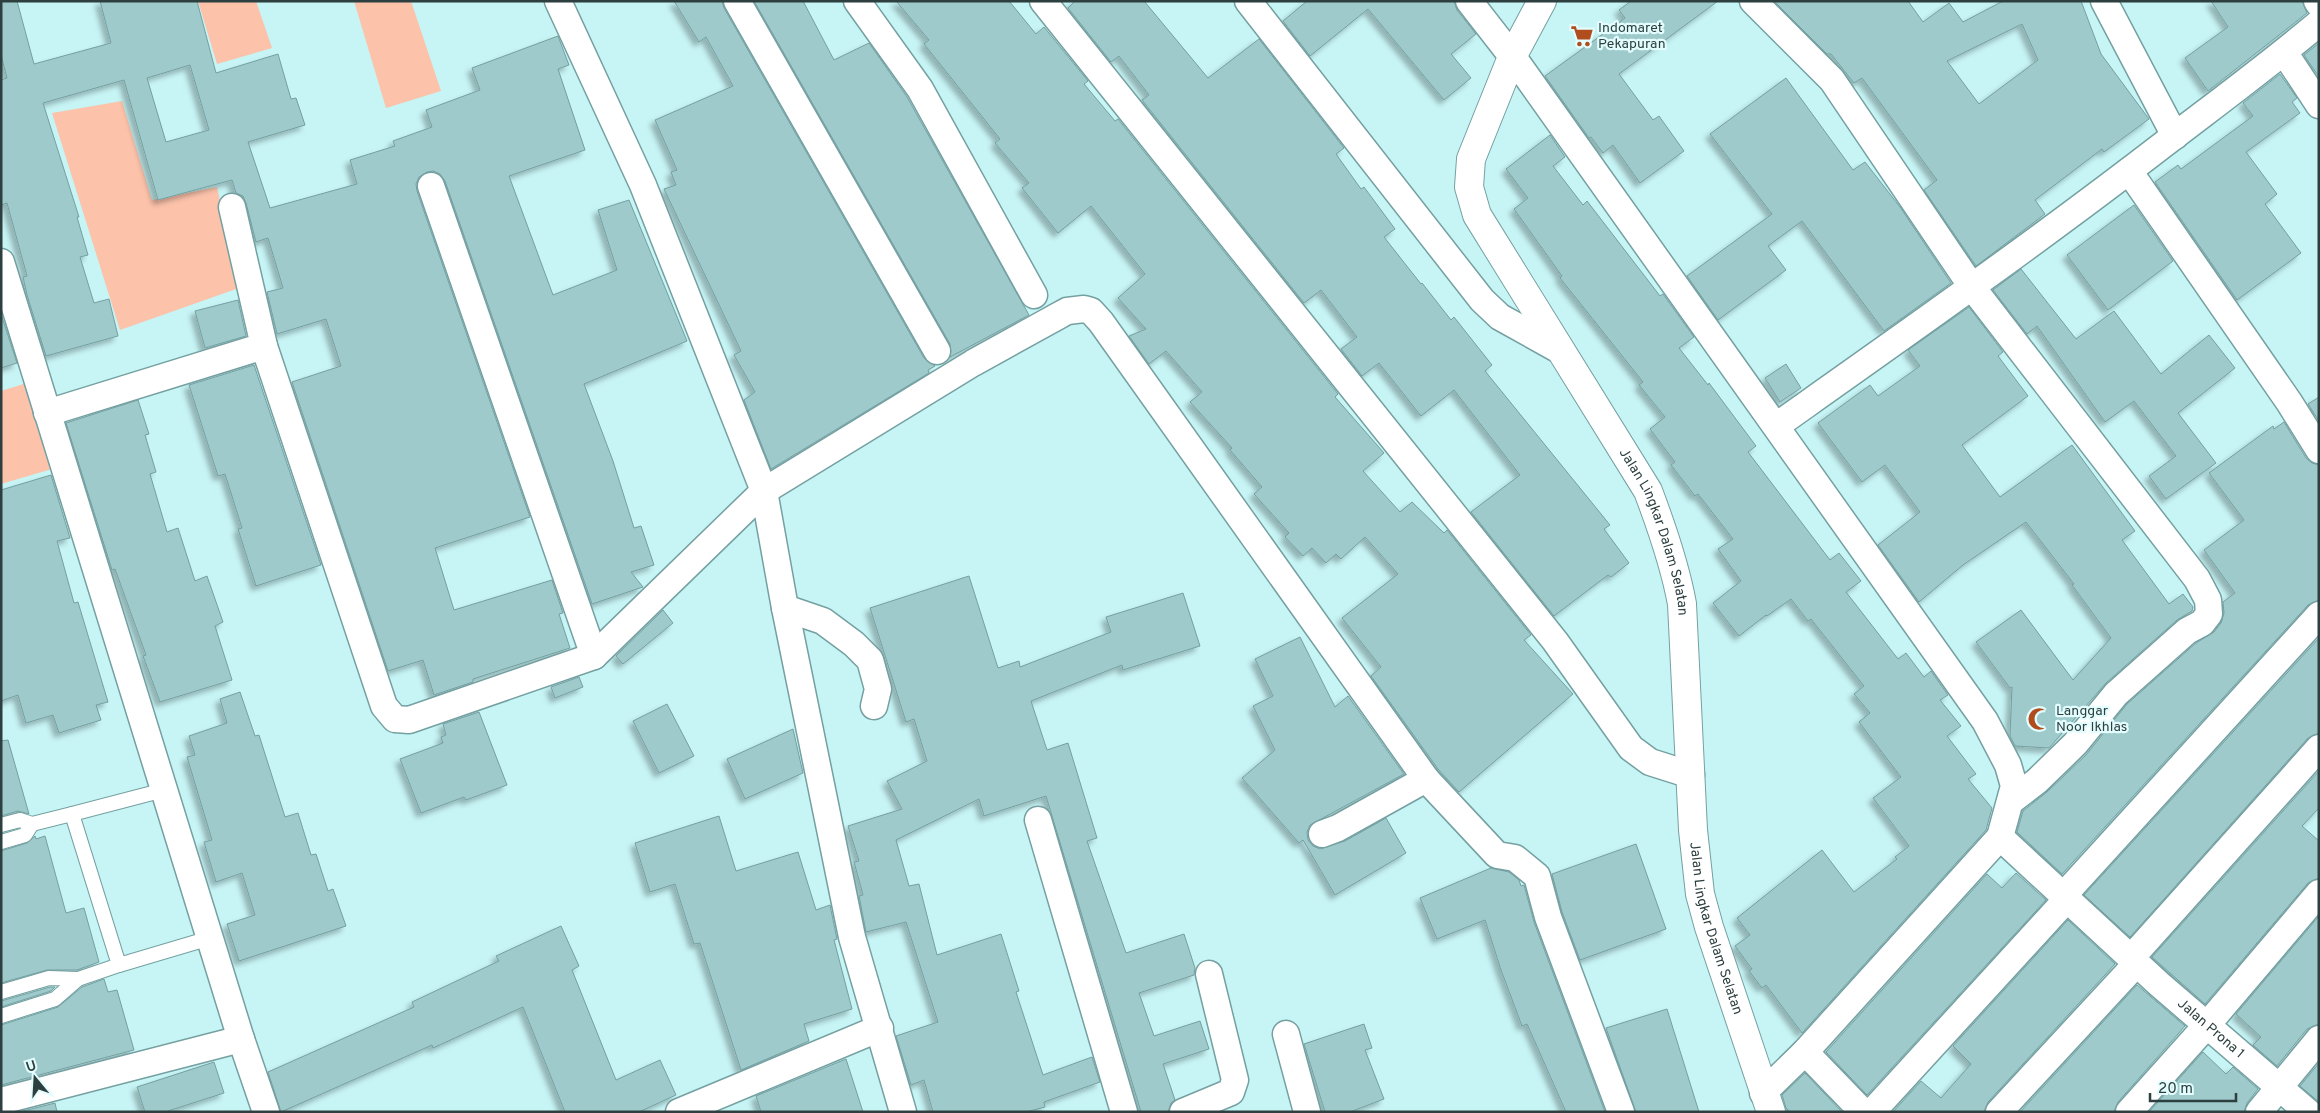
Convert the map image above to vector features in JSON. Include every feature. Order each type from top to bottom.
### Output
[{"type":"main road","name":"Jalan Lingkar Dalam Selatan","points":[[1542,1],[1512,57],[1471,160],[1468,187],[1477,216],[1648,491],[1664,534],[1678,579],[1682,604],[1690,776],[1700,894],[1708,927],[1767,1102]]},
{"type":"street","points":[[558,1],[643,185],[764,492],[785,608],[852,937],[903,1112]]},
{"type":"street","points":[[737,1],[937,352]]},
{"type":"street","points":[[857,1],[920,89],[1034,295]]},
{"type":"street","points":[[1043,1],[1555,642],[1631,748],[1650,762],[1690,776]]},
{"type":"street","points":[[1248,1],[1482,300],[1500,318],[1561,351]]},
{"type":"street","points":[[1469,1],[1512,57],[1985,721],[2010,772],[2014,786],[2000,837],[1804,1052],[1767,1102]]},
{"type":"street","points":[[1753,1],[1832,80],[1972,288],[2197,579],[2210,606],[2209,614],[2202,623],[2187,631],[2123,688],[2076,744],[2037,781],[2011,801]]},
{"type":"street","points":[[2104,1],[2175,136]]},
{"type":"street","points":[[1776,426],[1972,288],[2175,136],[2284,52],[2319,22]]},
{"type":"street","points":[[2284,52],[2319,105]]},
{"type":"street","points":[[2129,171],[2289,402],[2319,450]]},
{"type":"street","points":[[431,186],[594,656]]},
{"type":"street","points":[[232,207],[264,346],[384,706],[395,719],[409,720],[594,656],[764,492],[973,363],[1049,320],[1077,309],[1091,311],[1101,322],[1426,779],[1497,855],[1515,858],[1537,876],[1548,917],[1621,1112]]},
{"type":"street","points":[[1,262],[241,1039],[266,1112]]},
{"type":"street","points":[[48,413],[264,346]]},
{"type":"street","points":[[785,608],[823,621],[854,644],[870,660],[878,689],[874,706]]},
{"type":"street","points":[[1872,1112],[2319,615]]},
{"type":"street","points":[[1999,1112],[2134,961],[2319,748]]},
{"type":"street","points":[[1322,834],[1338,828],[1426,779]]},
{"type":"street","points":[[1038,820],[1124,1112]]},
{"type":"street","name":"Jalan Prona 1","points":[[2000,837],[2134,961],[2308,1112]]},
{"type":"street","points":[[2129,1112],[2207,1025],[2319,893]]},
{"type":"street","points":[[1182,1112],[1231,1092],[1235,1080],[1209,974]]},
{"type":"street","points":[[679,1112],[880,1028]]},
{"type":"street","points":[[1286,1034],[1307,1112]]},
{"type":"street","points":[[1,1101],[241,1039]]},
{"type":"street","points":[[2259,1112],[2319,1039]]},
{"type":"street","points":[[1804,1052],[1864,1112]]},
{"type":"lane","points":[[1,825],[20,820],[32,824],[164,790]]},
{"type":"lane","points":[[72,814],[118,965]]},
{"type":"lane","points":[[1,842],[25,835],[32,824]]},
{"type":"lane","points":[[1,992],[49,978],[78,979],[118,965],[210,938]]},
{"type":"lane","points":[[1,1016],[56,999],[78,979]]},
{"type":"shaded area","points":[[198,1],[256,1],[272,48],[217,64]]},
{"type":"shaded area","points":[[354,1],[411,1],[441,91],[386,108]]},
{"type":"shaded area","points":[[122,101],[152,200],[217,187],[239,288],[120,330],[52,113]]},
{"type":"shaded area","points":[[27,383],[52,469],[1,484],[1,391]]},
{"type":"building","points":[[1,1],[17,1],[34,64],[111,43],[100,1],[197,1],[216,73],[278,54],[291,99],[296,98],[305,125],[248,142],[270,208],[357,184],[350,160],[395,146],[393,141],[432,127],[426,110],[480,90],[472,68],[558,36],[569,65],[558,69],[585,150],[509,176],[553,295],[617,270],[598,210],[629,200],[687,341],[584,384],[613,461],[634,528],[641,526],[654,565],[631,572],[643,587],[592,604],[445,181],[440,174],[433,171],[427,172],[419,177],[416,184],[417,191],[530,517],[435,548],[454,610],[552,580],[563,613],[559,614],[570,648],[473,679],[473,682],[434,695],[423,660],[388,671],[292,382],[341,366],[326,319],[277,334],[267,292],[283,288],[268,238],[256,242],[246,203],[243,196],[236,193],[232,180],[158,200],[124,80],[43,103],[79,217],[77,217],[88,255],[80,257],[94,303],[109,299],[118,336],[46,356],[27,295],[23,277],[27,276],[7,203],[1,205],[1,80],[7,78],[1,55]],"holes":[[[190,65],[209,130],[166,142],[147,78]]]},
{"type":"building","points":[[674,1],[722,1],[724,8],[924,358],[935,366],[928,370],[929,373],[771,469],[744,400],[755,392],[734,355],[741,351],[664,189],[676,185],[671,172],[677,170],[655,120],[733,86],[706,37],[699,42]]},
{"type":"building","points":[[754,1],[803,1],[834,60],[869,43],[907,97],[1029,315],[950,357],[950,344]]},
{"type":"building","points":[[896,1],[1009,1],[1036,34],[1044,27],[1088,81],[1084,84],[1115,121],[1118,119],[1338,394],[1335,397],[1384,453],[1363,471],[1400,512],[1412,502],[1444,533],[1447,530],[1531,635],[1524,640],[1573,694],[1459,792],[1438,769],[1371,676],[1381,667],[1342,618],[1398,574],[1365,537],[1341,559],[1336,554],[1326,563],[1312,548],[1303,556],[1285,537],[1289,533],[1254,494],[1262,487],[1230,450],[1232,448],[1190,402],[1202,392],[1166,351],[1149,364],[1129,336],[1146,329],[1118,298],[1145,274],[1091,206],[1058,233],[1022,188],[1029,183],[995,143],[1000,139],[924,44],[929,40]]},
{"type":"building","points":[[1075,1],[1144,1],[1208,78],[1259,39],[1344,148],[1336,154],[1361,189],[1364,187],[1395,229],[1384,237],[1451,320],[1454,317],[1492,365],[1485,371],[1610,525],[1604,529],[1629,563],[1611,577],[1608,575],[1554,616],[1471,512],[1520,475],[1454,390],[1421,416],[1379,363],[1362,376],[1341,349],[1357,337],[1321,290],[1304,303],[1142,100],[1149,95],[1119,56],[1111,62],[1068,8]]},
{"type":"building","points":[[1307,1],[1454,1],[1457,10],[1476,34],[1451,54],[1471,78],[1444,100],[1368,9],[1310,56],[1283,21]]},
{"type":"building","points":[[1631,1],[1718,1],[1619,74],[1653,120],[1659,116],[1684,151],[1640,183],[1613,145],[1603,153],[1591,137],[1589,138],[1545,76],[1625,18],[1619,10]]},
{"type":"building","points":[[1774,1],[1908,1],[1923,22],[1949,3],[1963,22],[2003,1],[2081,1],[2101,54],[2149,119],[2104,152],[2102,149],[2035,200],[2045,214],[1976,266],[1924,190],[1937,180],[1862,78],[1854,83],[1831,54],[1827,54]],"holes":[[[2022,24],[2038,60],[1979,104],[1947,61]]]},
{"type":"building","points":[[2211,1],[2302,1],[2307,13],[2208,91],[2185,58],[2228,27]]},
{"type":"building","points":[[2319,43],[2319,77],[2304,55]]},
{"type":"building","points":[[2280,74],[2297,98],[2292,102],[2300,113],[2246,152],[2277,194],[2265,204],[2301,253],[2237,300],[2155,182],[2178,165],[2181,169],[2253,116],[2243,103]]},
{"type":"building","points":[[1786,78],[1853,170],[1865,162],[1900,207],[1951,283],[1884,331],[1802,221],[1768,246],[1786,270],[1718,320],[1687,276],[1772,214],[1710,134]]},
{"type":"building","points":[[1550,135],[1565,157],[1553,166],[1583,205],[1587,201],[1660,296],[1663,294],[1694,337],[1679,348],[1708,385],[1709,383],[1756,446],[1748,452],[1830,560],[1839,553],[1861,581],[1846,592],[1898,659],[1906,653],[1924,677],[1931,671],[1948,695],[1940,700],[1961,726],[1947,736],[1976,774],[1968,779],[1992,808],[1986,830],[1802,1033],[1766,985],[1762,988],[1749,971],[1752,969],[1735,946],[1750,935],[1737,918],[1822,850],[1854,892],[1897,859],[1895,857],[1909,846],[1873,798],[1901,777],[1859,722],[1870,713],[1854,694],[1864,686],[1811,619],[1808,621],[1791,599],[1739,636],[1713,603],[1741,581],[1718,549],[1733,539],[1698,494],[1695,496],[1671,465],[1675,462],[1650,429],[1665,417],[1639,385],[1643,382],[1560,278],[1562,276],[1514,209],[1528,198],[1506,169]]},
{"type":"building","points":[[2134,205],[2173,261],[2108,310],[2067,255]]},
{"type":"building","points":[[2021,269],[2076,339],[2114,311],[2161,374],[2209,335],[2235,368],[2178,413],[2216,463],[2166,499],[2149,476],[2176,456],[2134,401],[2105,422],[2037,326],[2027,334],[1993,290]]},
{"type":"building","points":[[238,300],[246,336],[205,348],[195,311]]},
{"type":"building","points":[[1969,307],[2003,352],[1998,356],[2028,396],[1962,445],[2000,497],[2072,445],[2135,531],[2122,540],[2169,604],[2183,594],[2193,607],[2192,611],[2177,620],[2106,683],[2049,748],[2015,746],[2010,736],[2012,687],[2010,688],[1976,642],[2021,610],[2073,680],[2111,638],[2072,585],[2074,584],[2026,522],[1963,565],[1919,602],[1878,545],[1920,512],[1885,465],[1862,482],[1818,423],[1870,385],[1878,396],[1920,366],[1908,350]]},
{"type":"building","points":[[1,314],[17,363],[1,368]]},
{"type":"building","points":[[1786,364],[1801,388],[1780,402],[1765,378]]},
{"type":"building","points":[[254,365],[321,565],[256,586],[238,529],[242,528],[225,474],[218,476],[189,385]]},
{"type":"building","points":[[2319,397],[2319,421],[2308,404]]},
{"type":"building","points":[[138,400],[149,434],[145,435],[156,472],[150,474],[167,532],[178,528],[195,581],[207,576],[223,622],[215,626],[232,680],[160,702],[143,656],[146,655],[115,569],[112,570],[66,423]]},
{"type":"building","points":[[2284,422],[2306,458],[2312,463],[2319,465],[2319,600],[2308,605],[2062,874],[2017,832],[2023,811],[2047,792],[2086,755],[2127,704],[2196,643],[2214,632],[2221,623],[2224,613],[2223,602],[2235,593],[2204,550],[2244,520],[2209,473],[2273,426],[2274,429]]},
{"type":"building","points":[[51,475],[70,538],[57,541],[74,603],[78,602],[108,702],[96,705],[101,720],[59,733],[53,715],[26,723],[18,695],[1,701],[1,490]]},
{"type":"building","points":[[969,576],[998,668],[1019,661],[1020,667],[1111,632],[1106,617],[1183,593],[1200,646],[1123,670],[1122,665],[1031,701],[1047,750],[1068,743],[1097,838],[1087,841],[1126,953],[1184,934],[1195,968],[1194,975],[1139,993],[1154,1036],[1200,1021],[1209,1049],[1163,1064],[1175,1100],[1171,1103],[1168,1112],[1141,1112],[1046,796],[984,816],[979,799],[896,840],[909,886],[919,884],[937,955],[1001,934],[1019,991],[1016,992],[1043,1075],[1092,1057],[1100,1082],[1044,1102],[1045,1107],[1026,1112],[933,1112],[924,1080],[911,1085],[896,1036],[938,1022],[906,922],[866,932],[859,896],[863,895],[854,862],[859,861],[848,826],[902,809],[887,781],[927,761],[914,719],[906,722],[870,608]]},
{"type":"building","points":[[663,610],[673,623],[623,664],[616,656]]},
{"type":"building","points":[[1300,637],[1335,707],[1348,696],[1404,774],[1310,825],[1307,832],[1308,840],[1313,846],[1320,849],[1345,841],[1386,818],[1406,853],[1335,895],[1303,840],[1299,843],[1242,778],[1275,750],[1253,706],[1273,696],[1255,659]]},
{"type":"building","points":[[2319,638],[2319,733],[2308,738],[2130,937],[2084,895]]},
{"type":"building","points":[[579,677],[583,687],[555,698],[551,687]]},
{"type":"building","points":[[240,692],[255,736],[259,735],[285,817],[298,813],[311,855],[316,854],[328,891],[333,889],[346,926],[239,961],[227,924],[255,915],[242,873],[216,882],[204,842],[212,840],[187,757],[195,755],[189,736],[227,723],[220,699]]},
{"type":"building","points":[[667,704],[694,756],[659,773],[633,721]]},
{"type":"building","points":[[479,712],[507,785],[466,800],[464,797],[421,813],[400,759],[443,743],[441,737],[446,735],[443,724]]},
{"type":"building","points":[[793,729],[803,773],[745,799],[727,759]]},
{"type":"building","points":[[8,740],[29,814],[18,811],[1,816],[1,741]]},
{"type":"building","points":[[2319,771],[2319,808],[2302,826],[2319,841],[2319,878],[2308,883],[2205,1004],[2152,957]]},
{"type":"building","points":[[719,816],[736,871],[798,852],[816,910],[830,905],[837,939],[834,940],[852,1009],[804,1024],[809,1041],[741,1070],[700,943],[694,944],[675,884],[650,892],[635,843]]},
{"type":"building","points":[[35,836],[36,839],[45,836],[66,913],[84,908],[99,962],[77,970],[47,970],[1,983],[1,851],[27,843]]},
{"type":"building","points":[[1636,844],[1666,929],[1580,960],[1562,912],[1552,874]]},
{"type":"building","points":[[1491,868],[1509,872],[1519,880],[1521,886],[1524,885],[1534,922],[1605,1112],[1566,1112],[1527,1024],[1522,1026],[1485,920],[1437,939],[1420,898]]},
{"type":"building","points":[[2016,873],[2046,900],[1867,1095],[1826,1052],[1987,874],[2002,888]]},
{"type":"building","points":[[2319,916],[2319,1024],[2307,1029],[2277,1066],[2253,1045],[2261,1037],[2236,1014]]},
{"type":"building","points":[[2068,920],[2115,964],[1988,1102],[1984,1112],[1893,1112],[1921,1081],[1941,1098],[1971,1064],[1953,1046]]},
{"type":"building","points":[[561,926],[579,966],[572,970],[616,1080],[660,1060],[676,1095],[639,1112],[565,1112],[523,1007],[433,1048],[432,1045],[281,1112],[268,1072],[414,1007],[412,1002],[499,961],[496,956]]},
{"type":"building","points":[[104,979],[108,992],[117,990],[134,1050],[1,1085],[1,1025],[58,1007],[82,987]]},
{"type":"building","points":[[2137,985],[2185,1026],[2118,1102],[2114,1112],[2020,1112]]},
{"type":"building","points":[[55,987],[51,991],[1,1007],[1,1001]]},
{"type":"building","points":[[1667,1009],[1699,1112],[1636,1112],[1606,1028]]},
{"type":"building","points":[[1364,1024],[1372,1048],[1365,1050],[1384,1099],[1350,1112],[1325,1112],[1304,1044]]},
{"type":"building","points":[[2203,1052],[2226,1074],[2233,1067],[2258,1089],[2247,1103],[2244,1112],[2149,1112]]},
{"type":"building","points":[[846,1059],[863,1112],[761,1112],[756,1096]]},
{"type":"building","points":[[214,1062],[224,1093],[165,1112],[145,1112],[137,1087]]},
{"type":"building","points":[[2319,1063],[2319,1102],[2300,1086]]},
{"type":"building","points":[[1805,1073],[1842,1112],[1790,1112],[1786,1108],[1782,1095]]},
{"type":"building","points":[[55,1103],[57,1112],[19,1112]]},
{"type":"place","name":"Indomaret Pekapuran","points":[[1582,36]]},
{"type":"place","name":"Langgar Noor Ikhlas","points":[[2039,719]]}]
